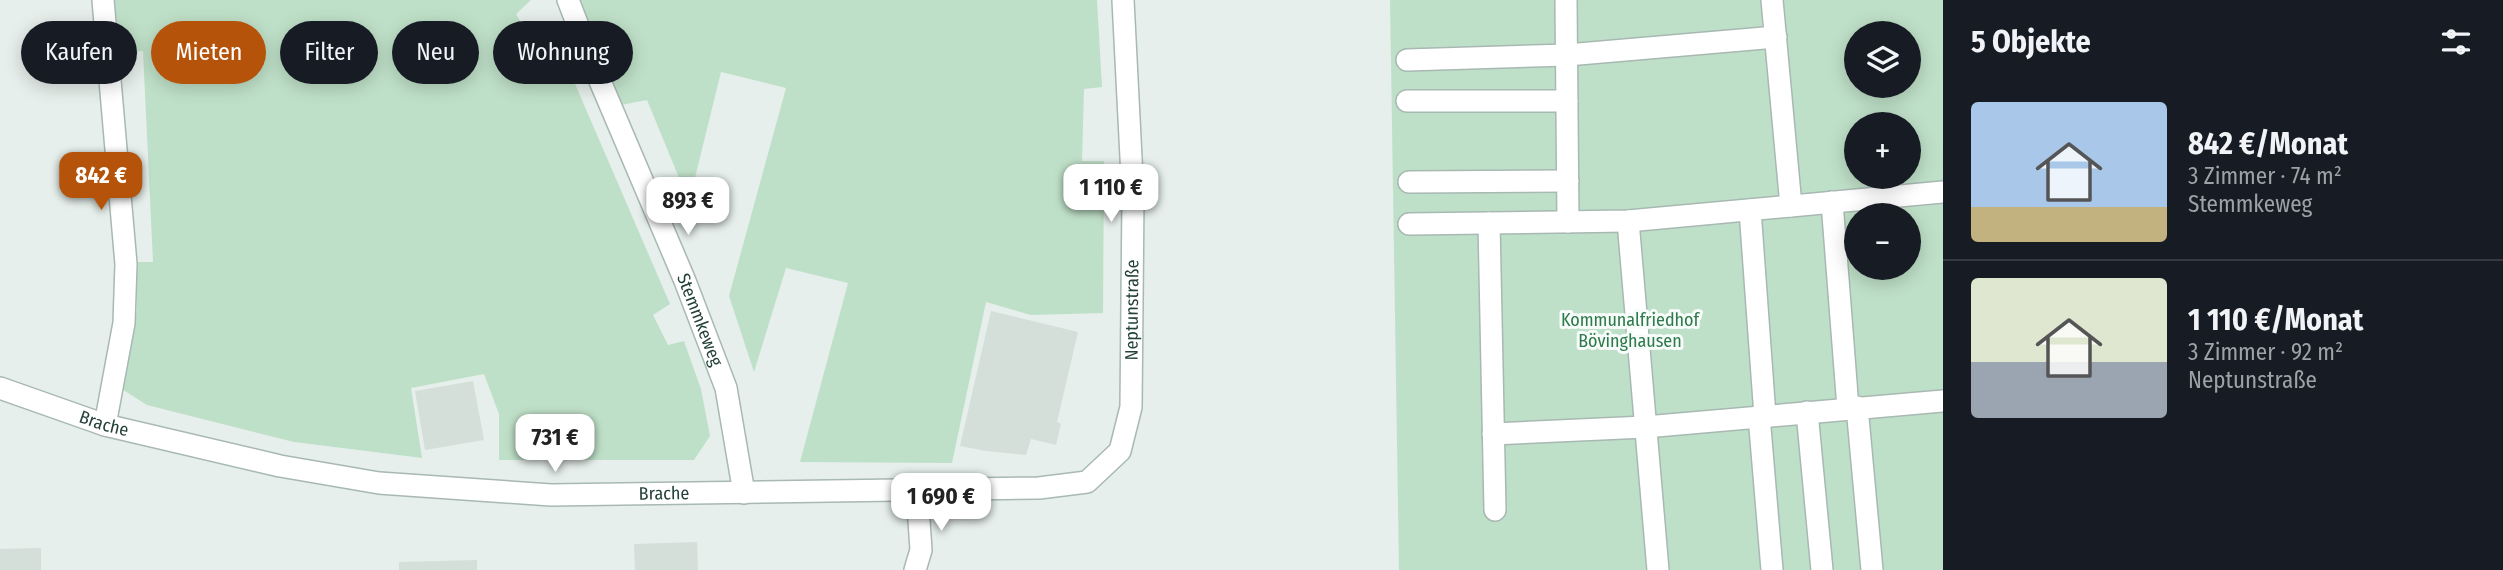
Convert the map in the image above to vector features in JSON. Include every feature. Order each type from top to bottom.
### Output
[{"type":"street","points":[[103,0],[126,264],[124,323],[104,425]]},
{"type":"street","name":"Stemmkeweg","points":[[568,0],[685,281],[726,387],[744,492]]},
{"type":"street","name":"Neptunstraße","points":[[1120,452],[1131,407],[1133,197],[1123,0]]},
{"type":"street","points":[[1566,0],[1568,222]]},
{"type":"street","points":[[1772,0],[1791,206]]},
{"type":"street","points":[[1407,60],[1567,55],[1776,37]]},
{"type":"street","points":[[1407,101],[1567,101]]},
{"type":"street","points":[[1409,182],[1568,181]]},
{"type":"street","points":[[1409,225],[1628,221],[1943,192]]},
{"type":"street","points":[[1832,202],[1871,570]]},
{"type":"street","points":[[1750,210],[1772,570]]},
{"type":"street","points":[[1628,221],[1658,570]]},
{"type":"street","points":[[1489,223],[1495,510]]},
{"type":"street","name":"Brache","points":[[0,388],[104,425],[280,466],[379,483],[551,495],[1040,488],[1087,482],[1120,452]]},
{"type":"street","points":[[1493,434],[1645,427],[1943,401]]},
{"type":"street","points":[[1807,412],[1822,570]]},
{"type":"street","points":[[915,570],[921,550],[918,491]]},
{"type":"shaded area","points":[[991,311],[1078,332],[1057,422],[1061,424],[1056,445],[1031,439],[1026,455],[960,446]]},
{"type":"shaded area","points":[[473,381],[484,440],[425,450],[415,391]]},
{"type":"shaded area","points":[[697,542],[698,570],[635,570],[634,544]]},
{"type":"shaded area","points":[[41,548],[41,570],[0,570],[0,549]]},
{"type":"shaded area","points":[[477,560],[477,570],[399,570],[399,562]]},
{"type":"green space","points":[[114,0],[531,0],[516,14],[520,21],[493,21],[493,84],[575,84],[670,304],[653,315],[668,345],[684,341],[701,389],[710,436],[694,460],[499,460],[499,414],[484,374],[411,388],[422,458],[294,442],[147,405],[117,386],[137,310],[137,262],[153,262],[143,51],[137,52],[137,21],[117,21]]},
{"type":"green space","points":[[1097,0],[1102,87],[1084,89],[1082,161],[1104,161],[1103,313],[1031,315],[986,302],[952,463],[800,462],[848,283],[786,268],[754,372],[729,296],[786,88],[721,72],[689,202],[647,100],[621,105],[612,84],[633,84],[633,21],[586,21],[578,2]]},
{"type":"green space","name":"Kommunalfriedhof Bövinghausen","points":[[1390,0],[1943,0],[1943,570],[1399,570]]}]
